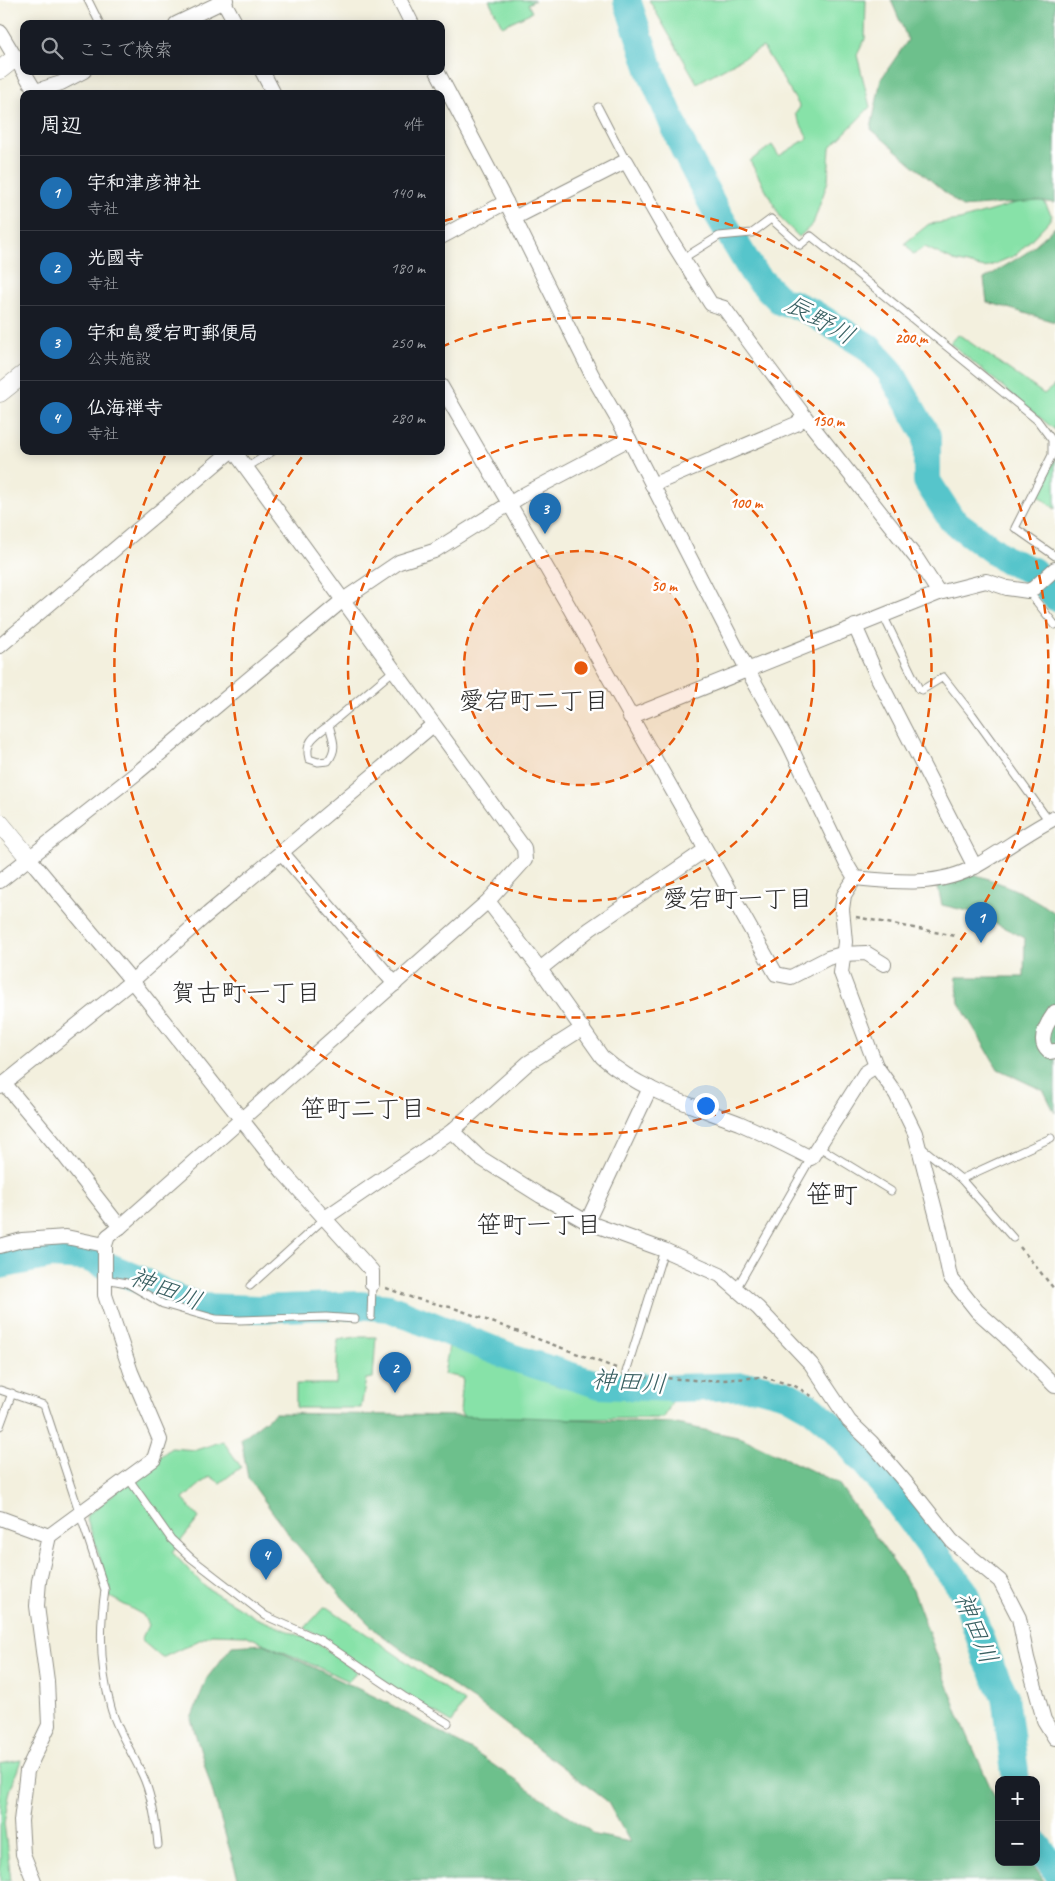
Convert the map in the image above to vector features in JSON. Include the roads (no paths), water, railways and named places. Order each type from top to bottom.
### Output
[{"type":"street","points":[[184,20],[224,0],[234,20]]},
{"type":"street","points":[[400,0],[410,20]]},
{"type":"street","points":[[0,32],[20,66]]},
{"type":"street","points":[[0,70],[15,58]]},
{"type":"street","points":[[26,75],[36,90]]},
{"type":"street","points":[[42,90],[76,75]]},
{"type":"street","points":[[264,75],[272,90]]},
{"type":"street","points":[[438,75],[506,202],[592,375],[628,439],[747,669],[789,744],[846,863],[856,878]]},
{"type":"street","points":[[514,218],[626,161],[682,259],[711,304],[724,308],[805,417],[917,559],[939,593]]},
{"type":"street","points":[[445,235],[506,202]]},
{"type":"street","points":[[0,393],[20,377]]},
{"type":"street","points":[[445,393],[568,605],[776,974],[791,977],[828,958],[842,954],[866,953],[884,964]]},
{"type":"street","points":[[652,485],[796,424],[805,417]]},
{"type":"street","points":[[0,881],[138,772],[343,600],[399,562],[434,551],[525,494],[628,439]]},
{"type":"street","points":[[0,646],[228,455]]},
{"type":"street","points":[[34,1881],[23,1854],[21,1822],[28,1772],[49,1725],[47,1681],[37,1606],[39,1581],[49,1536],[154,1459],[160,1440],[131,1372],[105,1295],[105,1249],[108,1236],[120,1228],[488,901],[525,860],[524,848],[236,455]]},
{"type":"street","points":[[630,717],[939,593],[986,582],[1007,588],[1031,589],[1055,568]]},
{"type":"street","points":[[855,626],[878,678],[975,867]]},
{"type":"street","points":[[120,1228],[55,1144],[2,1085],[132,980],[433,725]]},
{"type":"street","points":[[856,878],[887,881],[933,880],[960,874],[975,867],[1052,820]]},
{"type":"street","points":[[0,823],[132,980],[283,1172],[372,1271],[372,1289]]},
{"type":"street","points":[[540,969],[590,928],[705,850]]},
{"type":"street","points":[[282,853],[395,984]]},
{"type":"street","points":[[856,878],[844,895],[842,914],[845,942],[841,972],[876,1066],[896,1094],[915,1133],[940,1229],[950,1277],[977,1310],[1055,1386]]},
{"type":"street","points":[[488,901],[540,969],[602,1057],[614,1068],[650,1088],[777,1140],[815,1153],[865,1073],[876,1066]]},
{"type":"street","points":[[1055,1012],[1049,1020],[1042,1039],[1045,1049],[1049,1052],[1055,1051]]},
{"type":"street","points":[[325,1218],[452,1132],[528,1063],[583,1028]]},
{"type":"street","points":[[587,1222],[650,1088]]},
{"type":"street","points":[[452,1132],[479,1157],[587,1222],[664,1250],[720,1275],[736,1288],[811,1364],[849,1420],[871,1442],[906,1483],[952,1541],[1000,1581],[1019,1618],[1027,1658],[1044,1720],[1055,1738]]},
{"type":"street","points":[[0,1246],[22,1240],[66,1237],[105,1249]]},
{"type":"street","points":[[0,1518],[49,1536]]},
{"type":"lane","points":[[88,0],[98,20]]},
{"type":"lane","points":[[598,106],[626,161]]},
{"type":"lane","points":[[682,259],[720,236],[752,233],[772,219],[800,245],[811,236],[1037,420],[1052,440],[1052,455],[1015,528],[1055,556]]},
{"type":"lane","points":[[246,468],[267,455]]},
{"type":"lane","points":[[1031,589],[1055,625]]},
{"type":"lane","points":[[883,615],[918,689],[922,690],[943,677],[1052,820]]},
{"type":"lane","points":[[329,725],[334,742],[334,753],[328,761],[318,762],[309,759],[308,746],[311,739],[393,671]]},
{"type":"lane","points":[[961,1179],[1051,1138]]},
{"type":"lane","points":[[918,1144],[961,1179],[1012,1238]]},
{"type":"lane","points":[[736,1288],[815,1153],[891,1191]]},
{"type":"lane","points":[[250,1286],[325,1218]]},
{"type":"lane","points":[[626,1372],[664,1250]]},
{"type":"lane","points":[[105,1276],[127,1283],[163,1304],[216,1319],[248,1320],[326,1317],[355,1319]]},
{"type":"lane","points":[[371,1317],[372,1289]]},
{"type":"lane","points":[[0,1390],[44,1405],[105,1590],[101,1616],[100,1649],[111,1709],[122,1736],[145,1780],[155,1812],[158,1845]]},
{"type":"lane","points":[[0,1426],[12,1393]]},
{"type":"lane","points":[[128,1478],[171,1539],[191,1558],[266,1616],[320,1640],[403,1696],[448,1723]]},
{"type":"waterway","name":"辰野川","points":[[627,0],[651,72],[684,149],[716,211],[754,274],[782,302],[791,303],[811,312],[868,347],[890,371],[927,436],[927,481],[952,520],[1006,560],[1033,571],[1055,597]]},
{"type":"waterway","name":"神田川","points":[[0,1265],[50,1255],[86,1257],[143,1281],[166,1294],[201,1307],[258,1309],[359,1305],[389,1308],[511,1357],[600,1385],[672,1388],[756,1386],[786,1394],[811,1408],[836,1429],[893,1496],[964,1591],[987,1659],[1005,1696],[1015,1776]]},
{"type":"waterway","name":"神田川","points":[[1040,1849],[1055,1869]]},
{"type":"place","name":"宇和島愛宕町郵便局","points":[[545,534]]},
{"type":"place","name":"宇和津彦神社","points":[[981,943]]},
{"type":"place","name":"光國寺","points":[[395,1393]]},
{"type":"place","name":"仏海禅寺","points":[[266,1580]]},
{"type":"district","name":"愛宕町二丁目","points":[[534,701]]},
{"type":"district","name":"愛宕町一丁目","points":[[738,899]]},
{"type":"district","name":"賀古町一丁目","points":[[246,993]]},
{"type":"district","name":"笹町二丁目","points":[[363,1109]]},
{"type":"district","name":"笹町","points":[[832,1194]]},
{"type":"district","name":"笹町一丁目","points":[[539,1225]]}]
